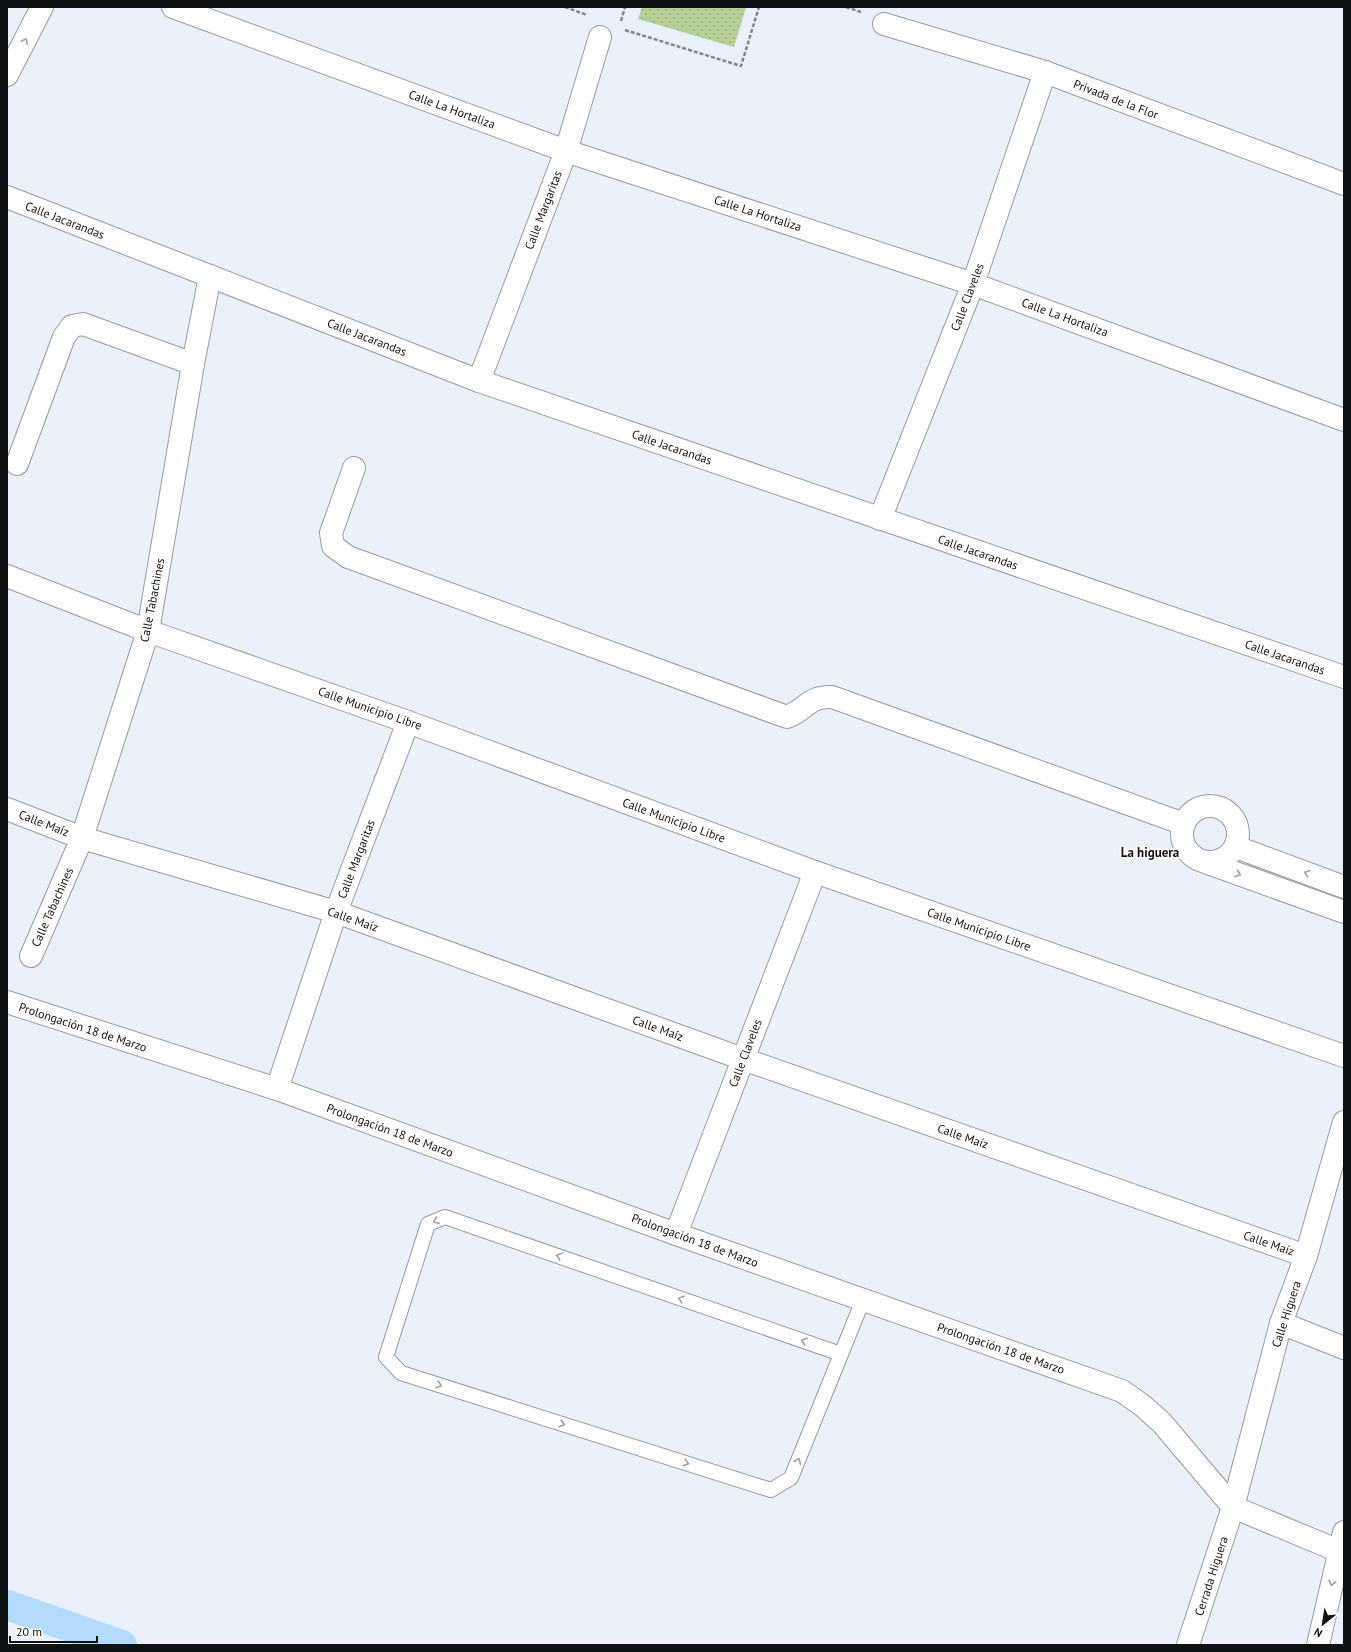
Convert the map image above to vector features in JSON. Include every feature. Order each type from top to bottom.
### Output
[{"type":"street","points":[[7,75],[42,7]]},
{"type":"street","name":"Calle La Hortaliza","points":[[173,7],[566,151],[973,284],[1344,420]]},
{"type":"street","name":"Privada de la Flor","points":[[884,24],[1045,72],[1344,184]]},
{"type":"street","name":"Calle Margaritas","points":[[479,381],[566,151],[600,37]]},
{"type":"street","name":"Calle Claveles","points":[[880,519],[973,284],[1045,72]]},
{"type":"street","name":"Calle Jacarandas","points":[[7,197],[479,381],[1344,677]]},
{"type":"street","name":"Calle Tabachines","points":[[31,956],[82,838],[148,631],[193,364],[210,276]]},
{"type":"street","points":[[17,464],[64,337],[72,326],[83,324],[193,364]]},
{"type":"street","points":[[354,468],[331,533],[333,546],[348,557],[786,717],[793,714],[811,700],[832,697],[1184,824]]},
{"type":"street","name":"Calle Municipio Libre","points":[[7,576],[148,631],[408,722],[815,872],[1344,1056]]},
{"type":"street","name":"Calle Margaritas","points":[[277,1089],[336,912],[408,722]]},
{"type":"street","points":[[1202,861],[1211,862],[1221,860],[1230,855],[1236,847],[1239,836],[1237,824],[1231,814],[1222,808],[1210,806],[1199,808],[1190,814],[1184,824],[1182,836],[1185,846],[1192,855],[1202,861],[1344,912]]},
{"type":"street","name":"Calle Maíz","points":[[7,809],[82,838],[336,912],[743,1059],[1306,1256]]},
{"type":"street","points":[[1236,847],[1344,887]]},
{"type":"street","name":"Calle Claveles","points":[[676,1234],[815,872]]},
{"type":"street","name":"Prolongación 18 de Marzo","points":[[7,1002],[277,1089],[676,1234],[1122,1391],[1143,1406],[1162,1423],[1234,1507],[1341,1541]]},
{"type":"street","name":"Calle Higuera","points":[[1234,1507],[1281,1323],[1306,1256],[1344,1122]]},
{"type":"street","points":[[1281,1323],[1344,1348]]},
{"type":"street","name":"Cerrada Higuera","points":[[1188,1645],[1234,1507]]},
{"type":"street","points":[[1318,1645],[1341,1541]]},
{"type":"lane","points":[[841,1354],[445,1217],[428,1224],[386,1357],[401,1373],[771,1490],[791,1478],[863,1300]]},
{"type":"path","points":[[625,7],[619,28],[740,66],[759,7]]},
{"type":"green space","points":[[642,7],[746,7],[734,47],[638,19]]},
{"type":"waterway","points":[[7,1605],[122,1645]]},
{"type":"district","name":"La higuera","points":[[1150,852]]}]
